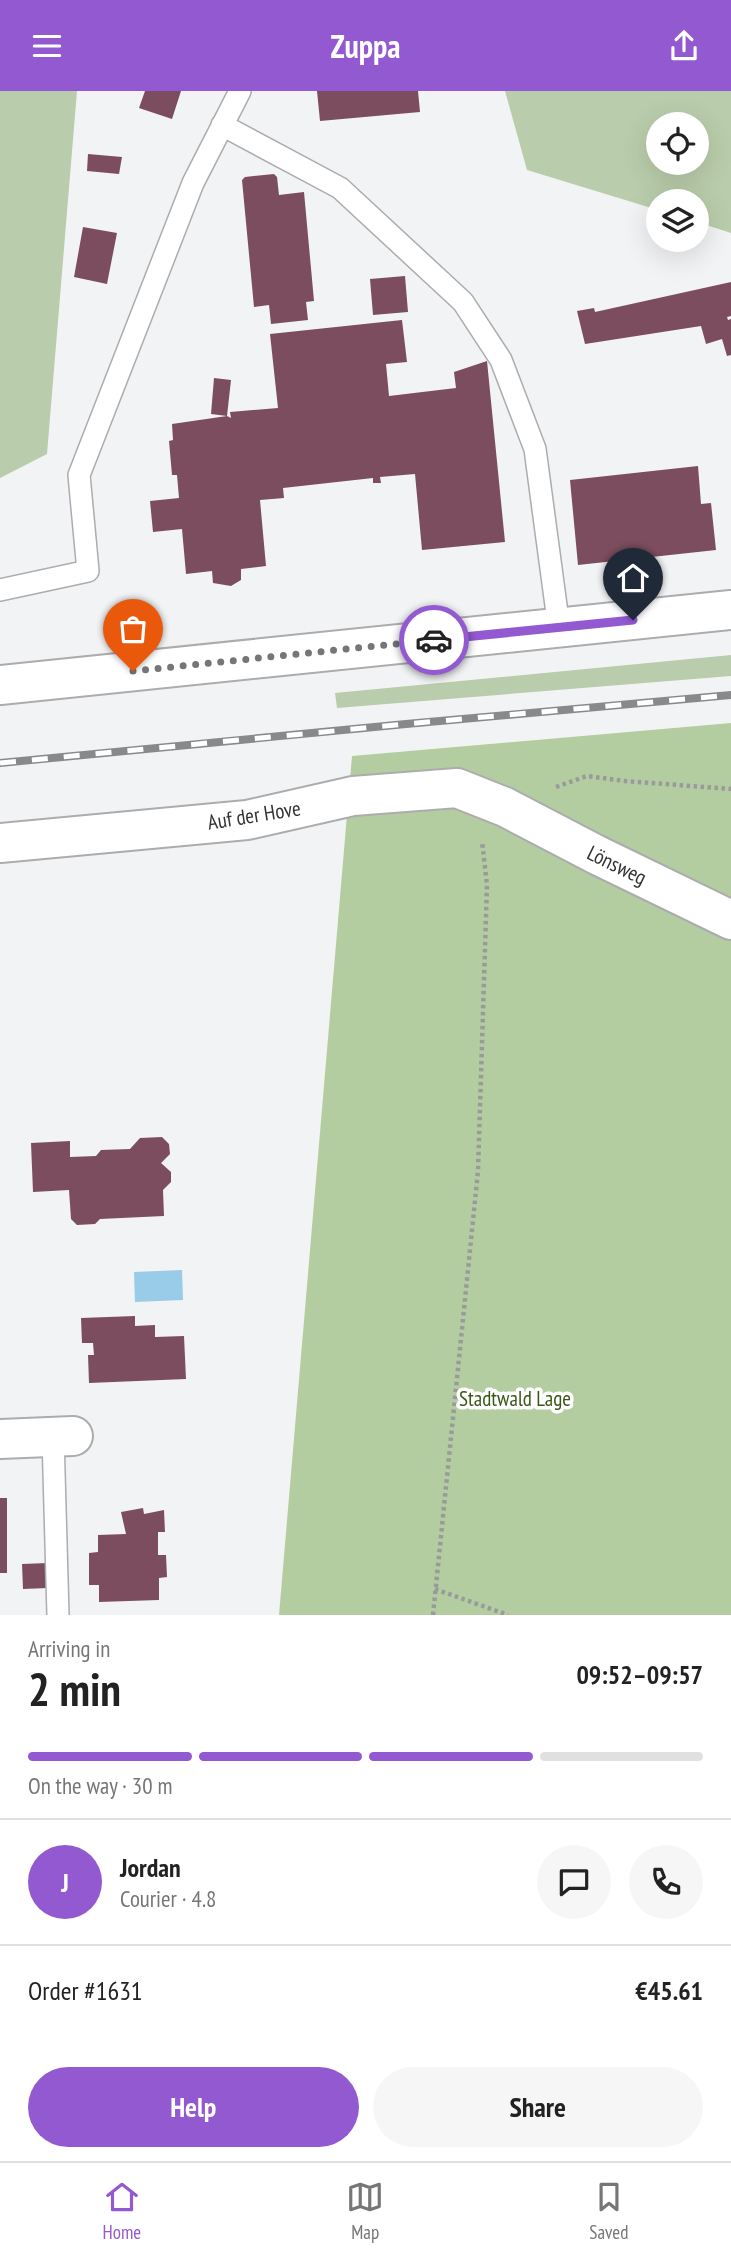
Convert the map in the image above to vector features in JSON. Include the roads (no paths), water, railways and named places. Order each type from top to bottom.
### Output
[{"type":"street","points":[[0,685],[731,610]]},
{"type":"street","name":"Auf der Hove","points":[[0,843],[247,820],[353,796],[457,788],[505,807]]},
{"type":"street","name":"Lönsweg","points":[[505,807],[731,920]]},
{"type":"street","points":[[0,1439],[63,1436]]},
{"type":"lane","points":[[0,590],[88,571],[79,475],[193,183],[240,91]]},
{"type":"lane","points":[[222,125],[341,188],[463,302],[501,360],[535,449],[559,628]]},
{"type":"lane","points":[[58,1615],[63,1436]]},
{"type":"water","points":[[182,1270],[183,1300],[135,1302],[134,1272]]},
{"type":"railway","points":[[0,763],[731,695]]},
{"type":"park label","name":"Stadtwald Lage","points":[[515,1398]]}]
